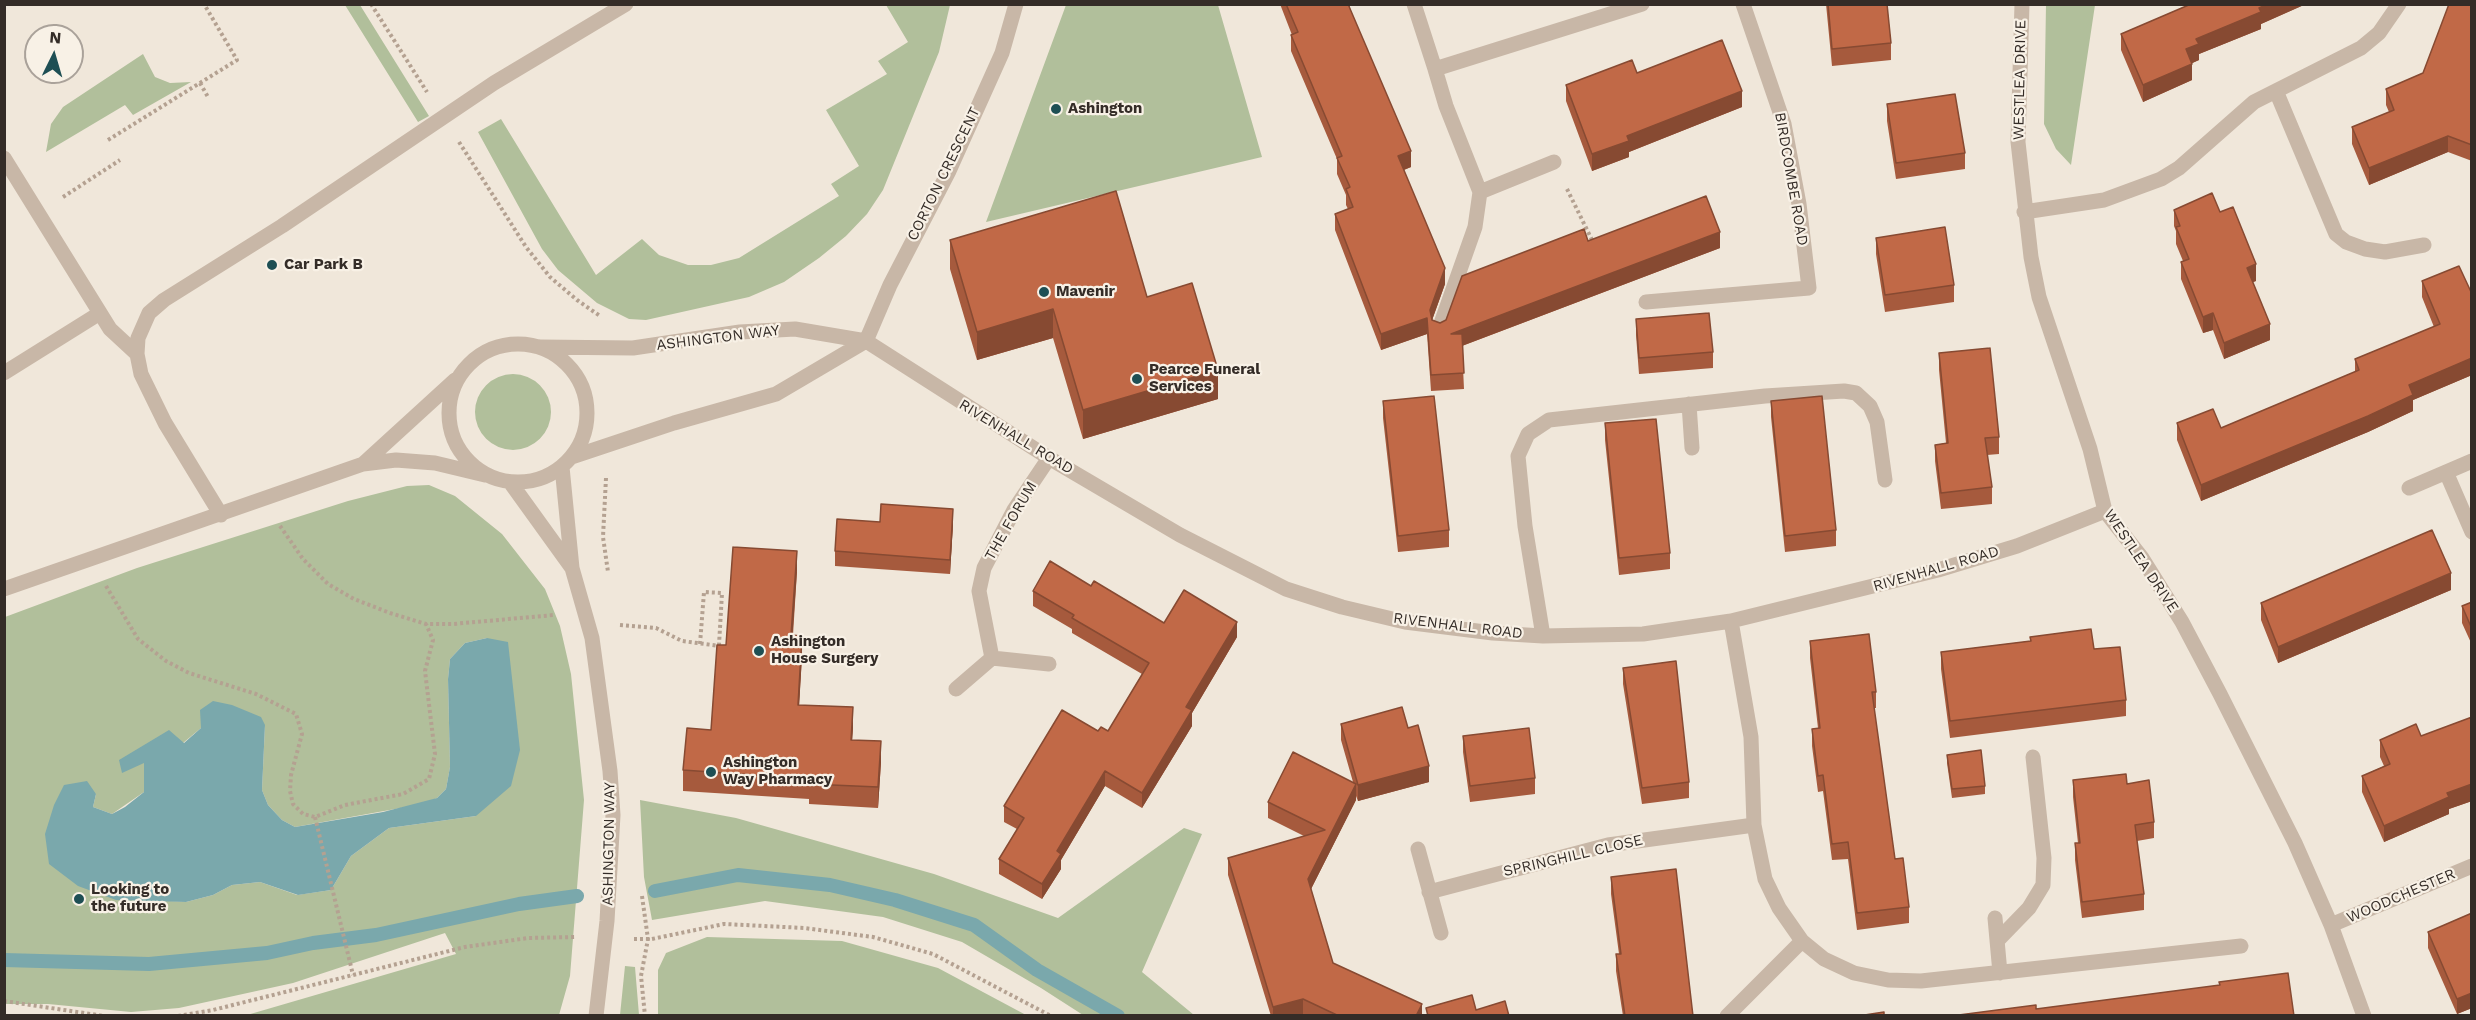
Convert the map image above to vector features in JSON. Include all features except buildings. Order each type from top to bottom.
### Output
[{"type":"street","points":[[136,354],[142,324],[149,313],[164,300],[282,226],[364,168],[444,118],[494,83],[626,4]]},
{"type":"street","name":"CORTON CRESCENT","points":[[866,341],[890,285],[949,171],[1002,53],[1016,4]]},
{"type":"street","points":[[1414,4],[1446,106],[1480,192],[1475,227],[1438,329]]},
{"type":"street","points":[[1435,69],[1642,4]]},
{"type":"street","name":"BIRDCOMBE ROAD","points":[[1646,302],[1809,288],[1799,204],[1784,124],[1743,4]]},
{"type":"street","name":"WESTLEA DRIVE","points":[[2022,4],[2018,122],[2024,212],[2039,297],[2090,449],[2104,511],[2142,558],[2182,622],[2295,843],[2331,925],[2364,1016]]},
{"type":"street","points":[[2024,212],[2104,200],[2161,179],[2179,168],[2237,114],[2254,102],[2361,48],[2379,33],[2399,4]]},
{"type":"street","points":[[2276,91],[2336,234],[2346,242],[2365,249],[2385,252],[2424,245]]},
{"type":"street","points":[[4,158],[110,329],[136,354],[148,391],[221,515]]},
{"type":"street","points":[[1480,192],[1554,162]]},
{"type":"street","points":[[4,373],[100,313]]},
{"type":"street","name":"ASHINGTON WAY","points":[[540,347],[633,348],[740,332],[795,329],[866,341]]},
{"type":"street","points":[[4,588],[221,515],[363,464],[396,460],[435,463],[510,482],[538,480],[567,462],[674,423],[776,394],[866,341]]},
{"type":"street","name":"RIVENHALL ROAD","points":[[866,341],[1049,458],[1180,535],[1286,589],[1342,607],[1405,622],[1493,633],[1543,636],[1642,634],[1731,621],[1938,570],[2017,546],[2104,511]]},
{"type":"street","points":[[363,464],[475,358],[495,347],[517,343],[540,347],[560,358],[576,374],[585,394],[588,417],[585,431],[567,462]]},
{"type":"street","points":[[459,375],[451,392],[448,412],[451,430],[458,448],[470,463],[485,475]]},
{"type":"street","points":[[1543,636],[1525,526],[1518,456],[1528,434],[1549,420],[1765,396],[1844,391],[1856,393],[1870,406],[1877,422],[1885,480]]},
{"type":"street","points":[[1689,404],[1692,448]]},
{"type":"street","name":"THE FORUM","points":[[992,658],[979,591],[984,568],[1005,526],[1049,458]]},
{"type":"street","points":[[2409,488],[2472,461]]},
{"type":"street","name":"ASHINGTON WAY","points":[[567,462],[572,568],[585,612],[604,708],[613,815],[606,939],[596,1016]]},
{"type":"street","points":[[2446,472],[2472,531]]},
{"type":"street","name":"ASHINGTON WAY","points":[[510,482],[572,568]]},
{"type":"street","points":[[1731,621],[1751,736],[1754,825],[1765,879],[1779,908],[1802,941],[1824,959],[1854,973],[1888,980],[1921,981],[2241,946]]},
{"type":"street","points":[[956,689],[992,658],[1049,664]]},
{"type":"street","points":[[1997,941],[2029,908],[2043,885],[2045,873],[2034,757]]},
{"type":"street","name":"SPRINGHILL CLOSE","points":[[1429,892],[1608,845],[1754,825]]},
{"type":"street","points":[[1418,849],[1441,933]]},
{"type":"street","name":"WOODCHESTER","points":[[2331,925],[2472,866]]},
{"type":"street","points":[[1995,918],[2000,973]]},
{"type":"street","points":[[1727,1016],[1802,941]]},
{"type":"path","points":[[108,140],[237,60],[204,4]]},
{"type":"path","points":[[371,4],[526,247],[544,269],[577,300],[609,320]]},
{"type":"path","points":[[200,83],[208,97]]},
{"type":"path","points":[[1554,162],[1598,252]]},
{"type":"path","points":[[608,577],[603,537],[603,505],[609,472]]},
{"type":"path","points":[[266,499],[286,537],[328,584],[363,603],[426,624],[474,624],[585,612]]},
{"type":"path","points":[[91,559],[138,639],[166,661],[189,673],[256,694],[296,714],[302,734],[291,775],[290,791],[293,804],[303,814],[315,818],[345,805],[403,794],[429,779],[435,754],[424,671],[433,640],[426,624]]},
{"type":"path","points":[[700,644],[704,592],[722,593],[719,645]]},
{"type":"path","points":[[614,616],[617,636]]},
{"type":"path","points":[[616,626],[656,628],[682,641],[727,646]]},
{"type":"path","points":[[315,818],[353,975]]},
{"type":"path","points":[[641,892],[648,939],[641,976],[645,1016]]},
{"type":"path","points":[[4,1001],[104,1016]]},
{"type":"green space","points":[[345,5],[360,5],[429,116],[418,122]]},
{"type":"green space","points":[[886,5],[950,5],[939,52],[883,190],[867,214],[846,236],[819,258],[784,282],[749,297],[646,320],[629,319],[597,303],[558,270],[542,249],[478,132],[501,119],[596,275],[642,239],[659,255],[688,265],[711,265],[739,258],[839,196],[831,184],[859,166],[826,110],[887,74],[878,61],[908,42]]},
{"type":"green space","points":[[1066,5],[1218,5],[1262,157],[986,222]]},
{"type":"green space","points":[[2046,5],[2095,5],[2071,165],[2056,149],[2044,124]]},
{"type":"green space","points":[[143,54],[155,77],[170,83],[191,82],[133,115],[125,105],[46,152],[51,124],[63,107]]},
{"type":"green space","points":[[513,374],[528,377],[540,385],[548,397],[551,412],[548,427],[540,439],[528,447],[513,450],[498,447],[486,439],[478,427],[475,412],[478,397],[486,385],[498,377]]},
{"type":"green space","points":[[429,485],[455,496],[502,534],[545,589],[560,626],[571,674],[584,800],[570,976],[559,1015],[247,1015],[456,954],[445,933],[293,983],[179,1008],[131,1012],[48,1004],[5,1004],[5,617],[137,568],[348,501],[407,486]],"holes":[[[487,638],[476,816],[389,828],[351,856],[331,890],[297,895],[260,882],[232,885],[213,895],[186,902],[152,900],[64,785],[96,794],[93,807],[112,814],[144,792],[144,762],[183,743],[201,728],[265,725],[262,790],[268,805],[282,820],[295,827],[423,804],[437,798],[446,789],[450,767],[448,679],[450,659],[465,643]]]},
{"type":"green space","points":[[640,800],[736,818],[934,874],[1058,918],[1184,828],[1202,834],[1142,972],[1194,1015],[1083,1015],[962,942],[883,917],[765,901],[652,920],[644,877]]},
{"type":"green space","points":[[707,937],[842,941],[938,968],[1026,1015],[658,1015],[658,970],[666,953]]},
{"type":"green space","points":[[625,966],[635,967],[639,1015],[620,1015]]},
{"type":"water","points":[[487,638],[508,642],[520,750],[511,786],[476,816],[389,828],[351,856],[331,890],[298,895],[260,882],[232,885],[213,895],[186,902],[116,900],[78,886],[49,864],[45,834],[54,805],[64,785],[87,781],[96,794],[93,807],[112,814],[125,807],[144,792],[144,763],[122,773],[119,760],[169,730],[184,743],[201,728],[200,710],[213,701],[232,705],[261,717],[265,725],[262,790],[268,805],[282,820],[295,827],[383,812],[437,798],[446,789],[450,767],[448,679],[450,659],[465,643]]},
{"type":"waterway","points":[[655,891],[738,875],[830,885],[895,900],[974,925],[1037,970],[1118,1016]]},
{"type":"waterway","points":[[4,960],[149,964],[267,953],[313,943],[376,935],[519,904],[577,896]]},
{"type":"place","name":"Ashington","points":[[1056,109]]},
{"type":"place","name":"Car Park B","points":[[272,265]]},
{"type":"place","name":"Mavenir","points":[[1044,292]]},
{"type":"place","name":"Pearce Funeral Services","points":[[1137,379]]},
{"type":"place","name":"Ashington House Surgery","points":[[759,651]]},
{"type":"place","name":"Ashington Way Pharmacy","points":[[711,772]]},
{"type":"place","name":"Looking to the future","points":[[79,899]]}]
